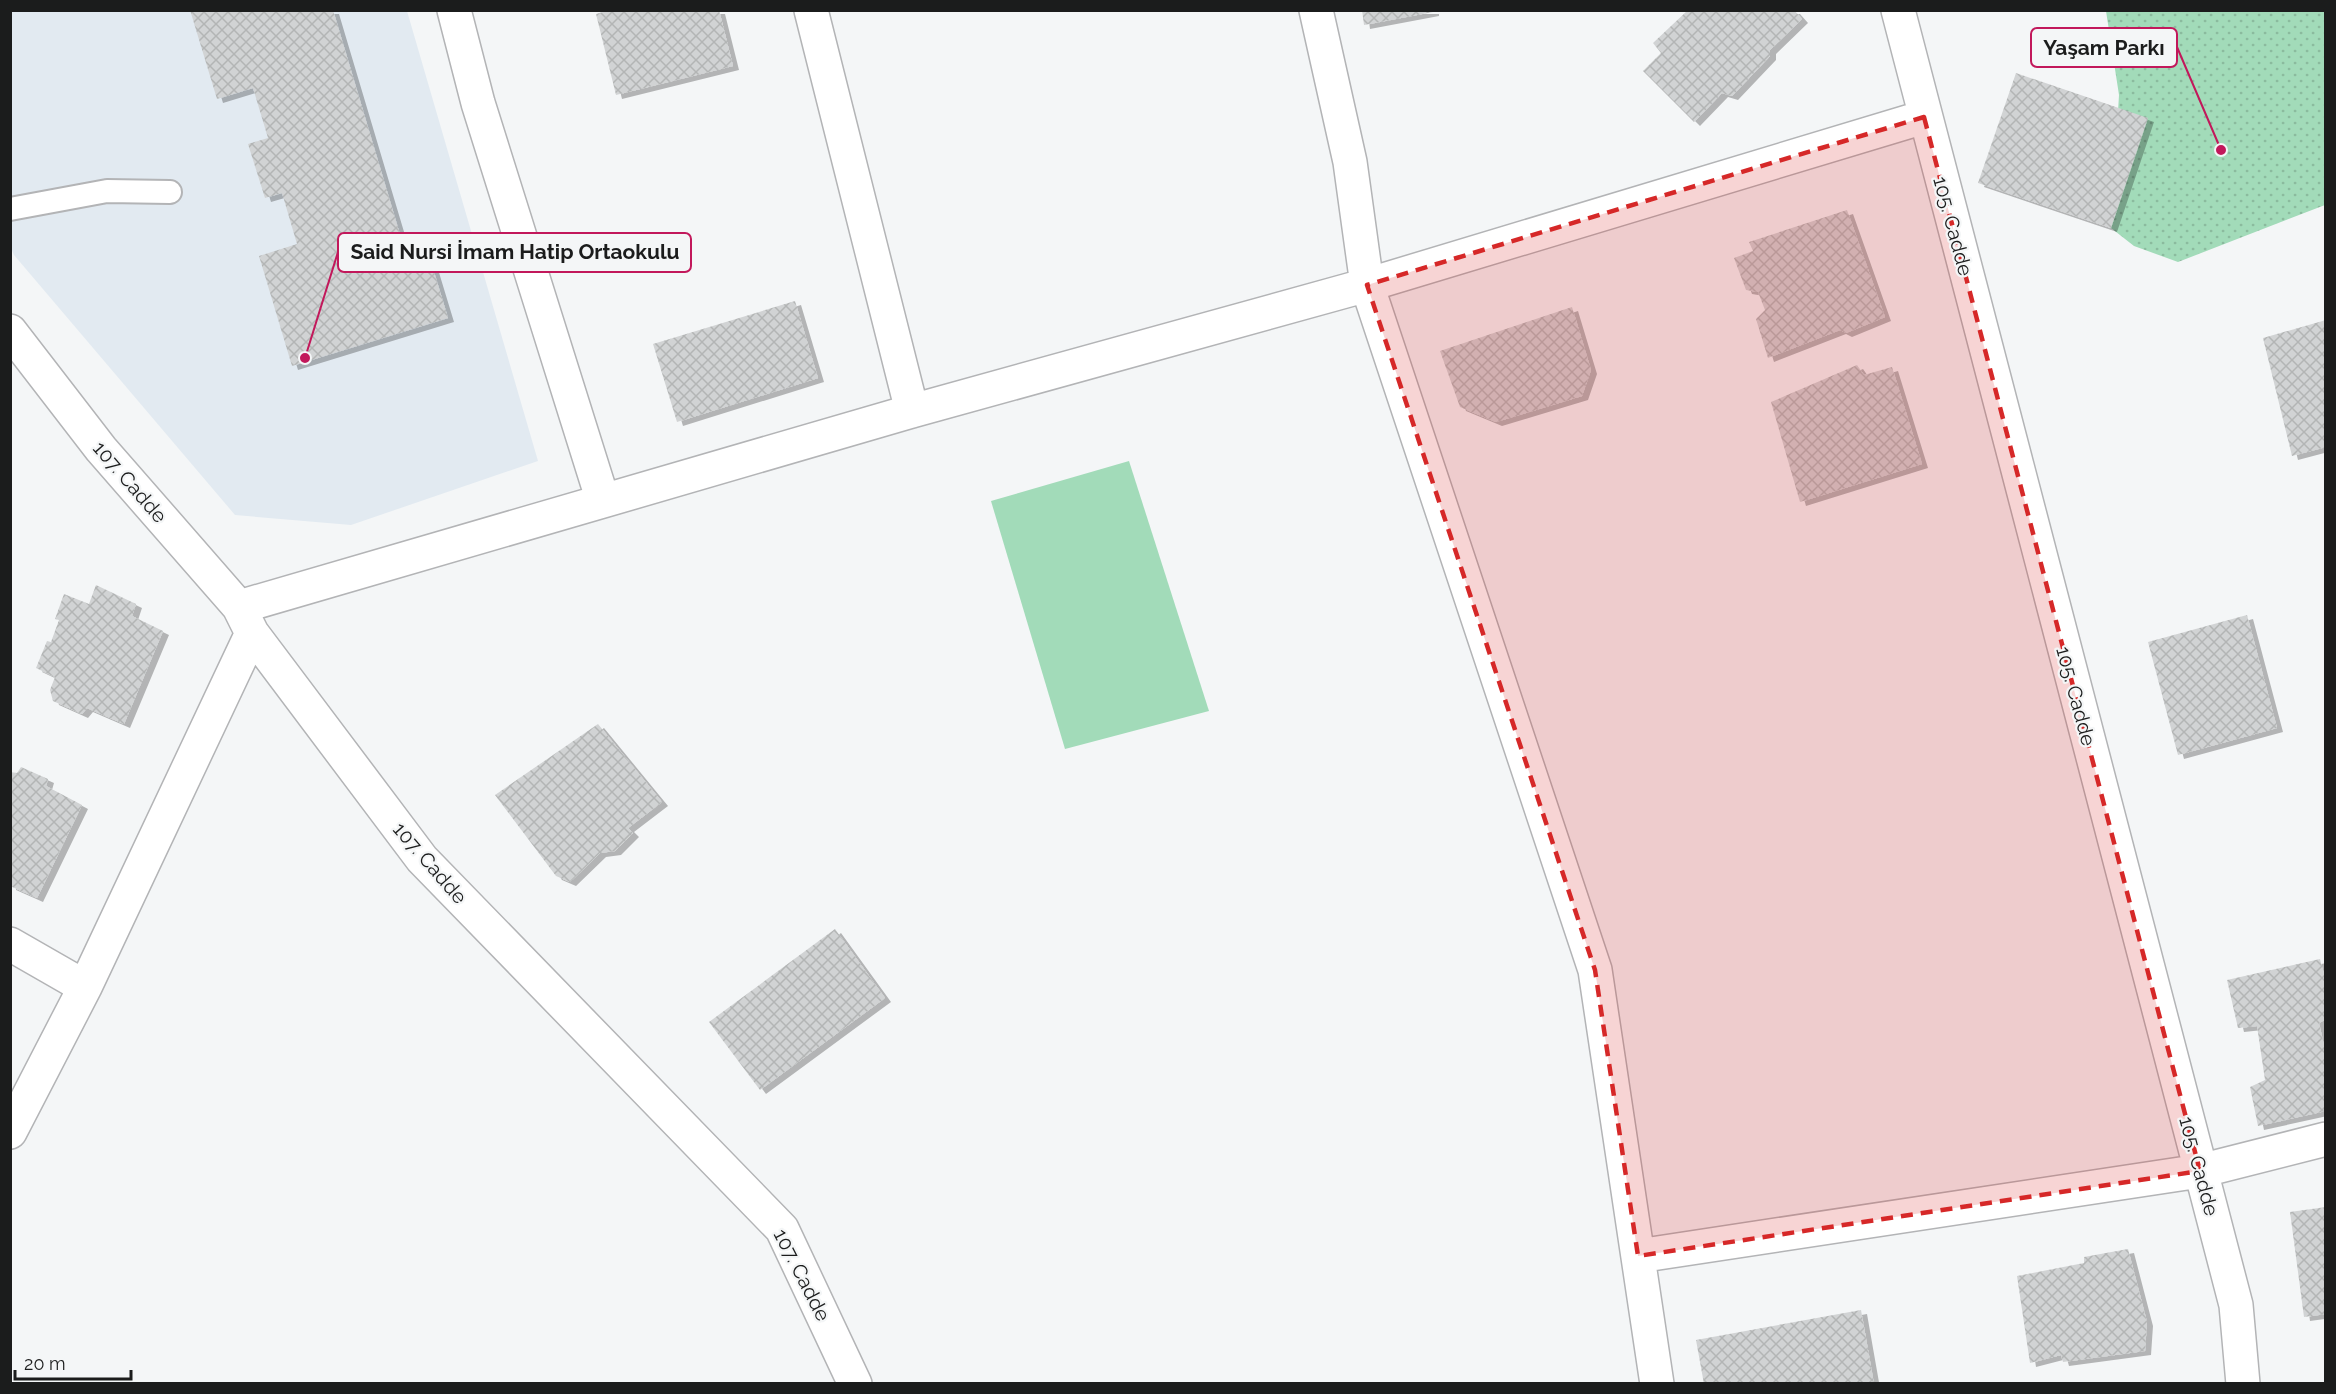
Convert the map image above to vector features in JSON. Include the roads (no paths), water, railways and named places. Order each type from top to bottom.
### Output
[{"type":"street","points":[[454,10],[478,103],[603,501]]},
{"type":"street","points":[[811,10],[912,411]]},
{"type":"street","points":[[1316,10],[1350,162],[1367,285],[1594,970],[1657,1383]]},
{"type":"street","name":"105. Cadde","points":[[1898,10],[1924,117],[2236,1305],[2243,1383]]},
{"type":"street","points":[[10,1132],[85,987],[246,620],[603,501],[912,411],[1367,285],[1924,117]]},
{"type":"street","name":"107. Cadde","points":[[10,331],[101,449],[246,620],[422,859],[782,1229],[855,1383]]},
{"type":"street","points":[[10,944],[85,987]]},
{"type":"street","points":[[1638,1256],[2200,1171],[2325,1139]]},
{"type":"lane","points":[[10,210],[107,191],[170,192]]},
{"type":"place","name":"Yaşam Parkı","points":[[2221,150]]},
{"type":"place","name":"Said Nursi İmam Hatip Ortaokulu","points":[[305,358]]}]
